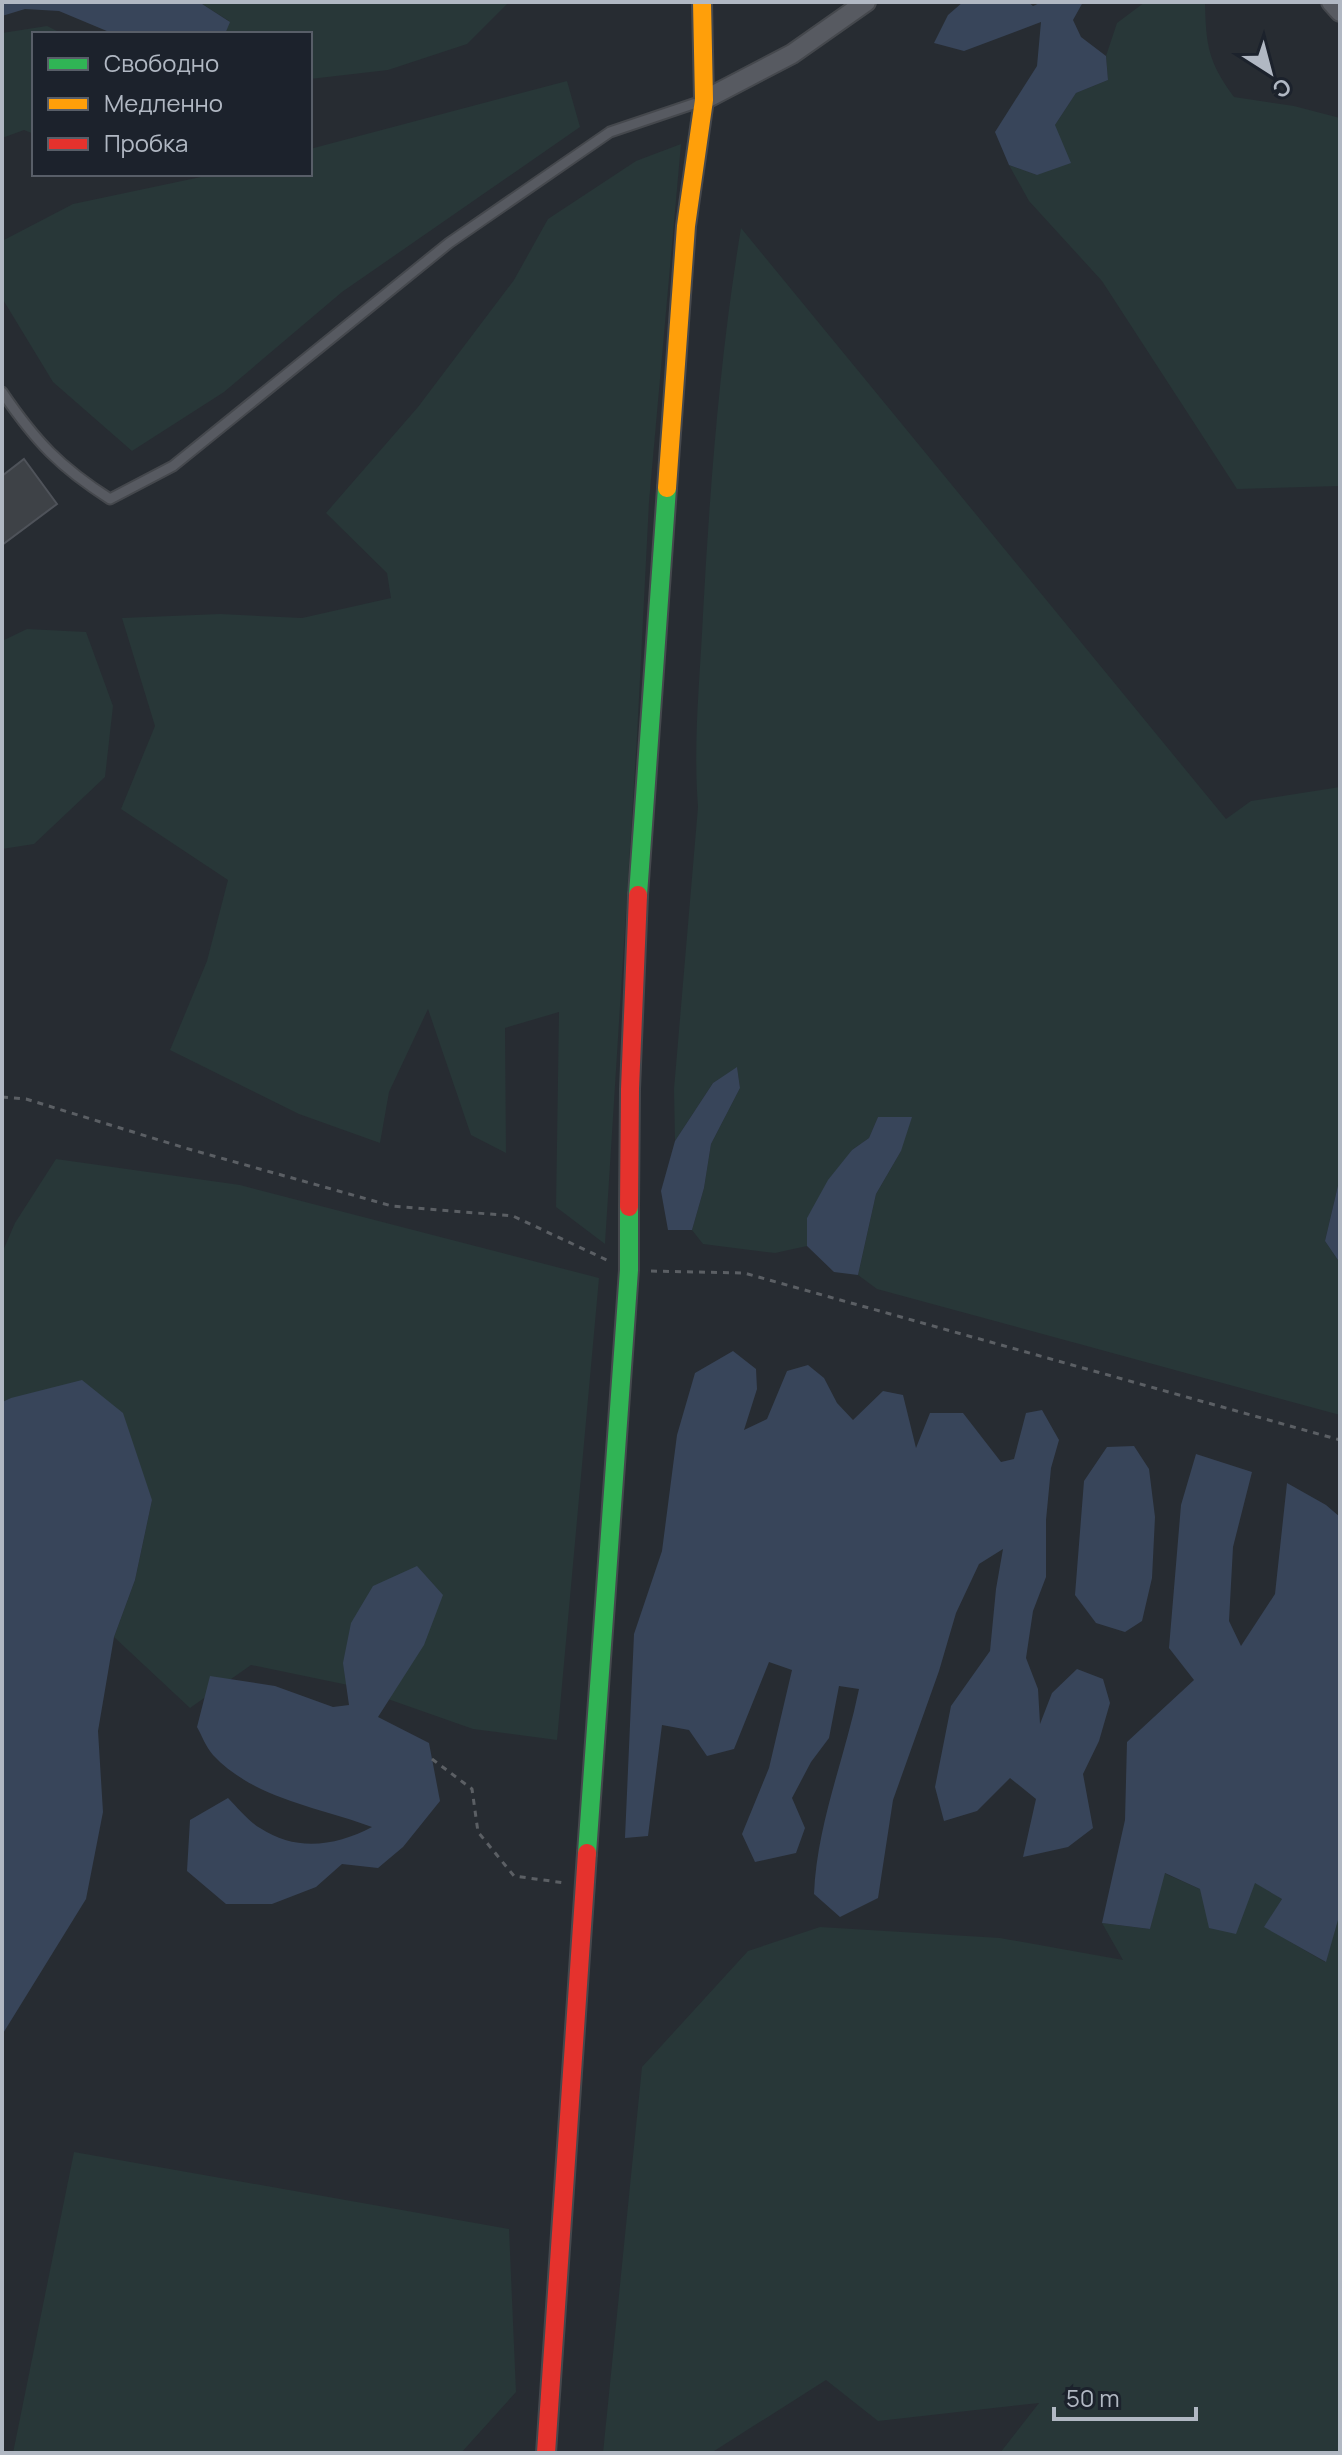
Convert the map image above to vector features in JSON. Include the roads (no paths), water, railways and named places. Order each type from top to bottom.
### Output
[{"type":"street","points":[[546,2453],[629,1270],[630,1089],[640,857],[686,226],[704,100],[702,2]]},
{"type":"street","points":[[704,100],[792,54],[866,2]]},
{"type":"street","points":[[1331,2],[1340,12]]},
{"type":"lane","points":[[2,392],[29,433],[72,475],[110,499],[173,466],[449,243],[610,132],[704,100]]},
{"type":"water","points":[[2,2],[199,2],[230,22],[226,32],[109,32],[59,11],[25,9],[2,16]]},
{"type":"water","points":[[963,2],[1028,2],[1033,6],[1042,2],[1083,2],[1073,20],[1081,37],[1106,56],[1108,80],[1076,93],[1055,125],[1071,163],[1037,175],[1009,165],[995,132],[1037,66],[1041,22],[964,51],[934,43],[948,15]]},
{"type":"water","points":[[737,1067],[740,1088],[711,1144],[704,1188],[692,1230],[668,1230],[661,1191],[675,1141],[713,1083]]},
{"type":"water","points":[[878,1117],[912,1117],[901,1151],[876,1194],[858,1275],[834,1272],[807,1246],[807,1218],[828,1180],[852,1150],[869,1138]]},
{"type":"water","points":[[1340,1177],[1340,1263],[1325,1241]]},
{"type":"water","points":[[733,1351],[756,1369],[757,1389],[744,1430],[767,1419],[787,1371],[808,1365],[824,1378],[837,1403],[853,1420],[883,1391],[903,1395],[916,1448],[930,1413],[963,1413],[1001,1462],[1014,1459],[1026,1413],[1042,1410],[1059,1440],[1051,1468],[1046,1520],[1046,1577],[1033,1611],[1026,1658],[1038,1689],[1040,1724],[1052,1693],[1077,1669],[1103,1679],[1110,1703],[1099,1741],[1083,1774],[1093,1828],[1068,1847],[1023,1857],[1036,1799],[1010,1778],[977,1811],[944,1821],[935,1787],[951,1706],[990,1651],[1003,1549],[979,1564],[956,1613],[939,1671],[893,1800],[878,1898],[840,1917],[814,1894],[820,1842],[859,1689],[839,1686],[829,1738],[811,1762],[792,1798],[805,1828],[796,1853],[755,1862],[742,1834],[769,1768],[792,1670],[769,1662],[734,1749],[707,1756],[689,1730],[662,1725],[648,1836],[625,1838],[634,1634],[662,1551],[677,1435],[695,1373]]},
{"type":"water","points":[[82,1380],[123,1413],[152,1500],[135,1580],[114,1637],[98,1731],[103,1812],[86,1899],[2,2035],[2,1402]]},
{"type":"water","points":[[1134,1446],[1149,1469],[1155,1517],[1152,1578],[1142,1621],[1125,1632],[1096,1623],[1075,1595],[1084,1481],[1107,1447]]},
{"type":"water","points":[[1196,1454],[1252,1472],[1233,1547],[1229,1621],[1241,1646],[1275,1594],[1287,1483],[1326,1505],[1340,1517],[1340,1922],[1338,1920],[1326,1962],[1264,1927],[1282,1899],[1255,1883],[1236,1934],[1209,1928],[1200,1889],[1165,1873],[1150,1929],[1102,1923],[1125,1820],[1127,1742],[1194,1680],[1169,1648],[1181,1505]]},
{"type":"water","points":[[417,1566],[443,1595],[424,1645],[378,1717],[429,1743],[440,1801],[403,1847],[378,1868],[342,1864],[316,1887],[272,1904],[226,1904],[187,1871],[190,1820],[228,1798],[256,1825],[288,1841],[330,1842],[372,1827],[267,1792],[229,1770],[213,1755],[197,1727],[210,1676],[275,1686],[333,1707],[349,1705],[343,1663],[351,1623],[373,1586]]}]
